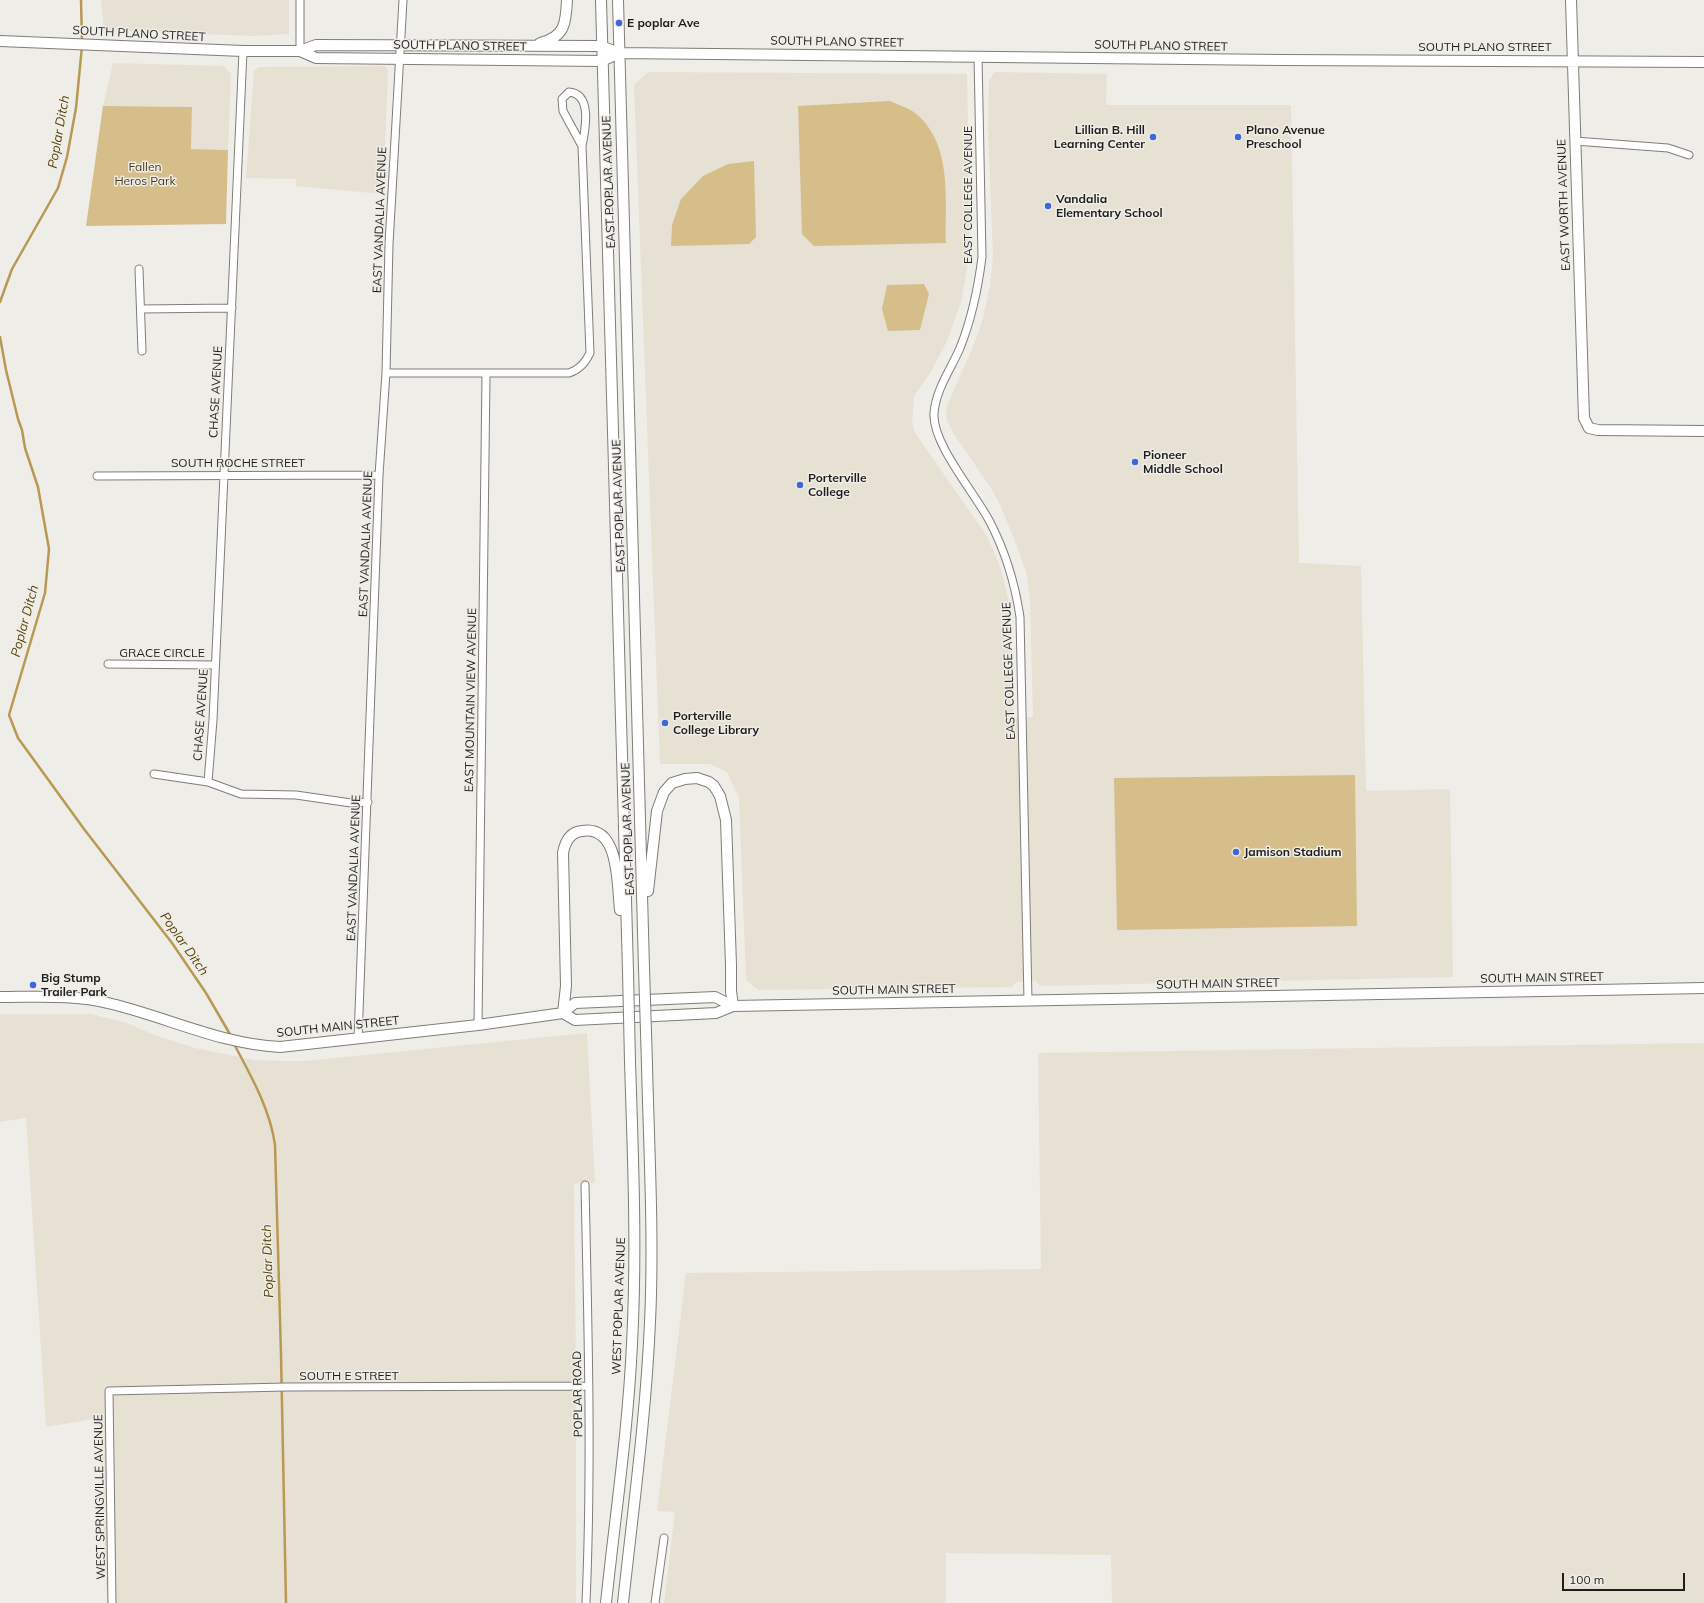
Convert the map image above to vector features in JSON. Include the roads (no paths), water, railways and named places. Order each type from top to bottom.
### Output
[{"type":"main road","points":[[524,46],[547,41],[559,34],[565,23],[567,0]]},
{"type":"main road","name":"EAST POPLAR AVENUE","points":[[601,0],[629,1009]]},
{"type":"main road","name":"EAST POPLAR AVENUE","points":[[618,0],[644,926],[651,1240],[650,1322],[642,1428],[623,1603]]},
{"type":"main road","name":"EAST WORTH AVENUE","points":[[1571,0],[1583,410],[1587,426],[1591,430],[1704,431]]},
{"type":"main road","name":"SOUTH PLANO STREET","points":[[0,41],[243,51],[300,51],[316,45],[399,51],[602,61],[619,53]]},
{"type":"main road","name":"SOUTH PLANO STREET","points":[[300,51],[316,58],[399,51],[524,46],[602,46],[619,53],[1265,60],[1572,60],[1704,62]]},
{"type":"main road","points":[[644,926],[657,811],[661,797],[668,787],[678,780],[691,778],[709,782],[714,786],[720,796],[726,820],[731,965],[730,991],[733,1006]]},
{"type":"main road","points":[[563,1013],[566,986],[563,852],[570,836],[578,831],[588,830],[598,832],[605,837],[611,847],[628,971]]},
{"type":"main road","name":"SOUTH MAIN STREET","points":[[563,1013],[575,1020],[716,1013],[733,1006],[1704,988]]},
{"type":"main road","name":"SOUTH MAIN STREET","points":[[0,997],[68,997],[106,1002],[210,1035],[249,1044],[289,1046],[478,1025],[563,1013],[575,1003],[715,997],[733,1006]]},
{"type":"main road","name":"WEST POPLAR AVENUE","points":[[606,1603],[627,1414],[632,1338],[634,1226],[629,1009]]},
{"type":"street","points":[[300,0],[300,51]]},
{"type":"street","name":"EAST VANDALIA AVENUE","points":[[358,1039],[379,475],[386,374],[389,244],[403,0]]},
{"type":"street","name":"CHASE AVENUE","points":[[208,782],[215,665],[243,51]]},
{"type":"street","name":"EAST COLLEGE AVENUE","points":[[978,56],[982,257],[970,321],[959,350],[943,381],[937,397],[934,413],[936,432],[947,454],[990,521],[1006,556],[1016,585],[1020,617],[1028,1001]]},
{"type":"street","name":"EAST POPLAR AVENUE","points":[[486,374],[569,373],[580,367],[590,353],[582,146],[586,127],[585,106],[578,95],[569,92],[562,100],[563,111],[582,146]]},
{"type":"street","points":[[1575,141],[1668,148],[1688,155]]},
{"type":"street","points":[[139,269],[142,351]]},
{"type":"street","points":[[141,309],[232,308]]},
{"type":"street","points":[[386,374],[486,374]]},
{"type":"street","name":"EAST MOUNTAIN VIEW AVENUE","points":[[478,1025],[486,374]]},
{"type":"street","name":"SOUTH ROCHE STREET","points":[[97,476],[223,477],[379,475]]},
{"type":"street","name":"GRACE CIRCLE","points":[[108,664],[215,665]]},
{"type":"street","points":[[154,774],[208,782],[241,794],[296,795],[351,803],[368,802]]},
{"type":"street","name":"POPLAR ROAD","points":[[585,1185],[590,1522],[586,1603]]},
{"type":"street","name":"SOUTH E STREET","points":[[109,1391],[294,1387],[589,1386]]},
{"type":"street","name":"WEST SPRINGVILLE AVENUE","points":[[109,1391],[112,1603]]},
{"type":"street","points":[[655,1603],[664,1538]]},
{"type":"waterway","name":"Poplar Ditch","points":[[81,0],[82,41]]},
{"type":"waterway","name":"Poplar Ditch","points":[[0,302],[12,269],[58,188],[67,157],[76,108],[82,46]]},
{"type":"waterway","name":"Poplar Ditch","points":[[0,337],[6,370],[22,430],[25,448],[38,487],[49,549],[45,593],[9,715],[18,738],[84,829],[172,943],[206,993],[231,1036]]},
{"type":"waterway","name":"Poplar Ditch","points":[[234,1044],[264,1106],[269,1119],[275,1145],[286,1603]]},
{"type":"place","name":"E poplar Ave","points":[[619,23]]},
{"type":"place","name":"Lillian B. Hill Learning Center","points":[[1153,137]]},
{"type":"place","name":"Plano Avenue Preschool","points":[[1238,137]]},
{"type":"place","name":"Vandalia Elementary School","points":[[1048,206]]},
{"type":"place","name":"Pioneer Middle School","points":[[1135,462]]},
{"type":"place","name":"Porterville College","points":[[800,485]]},
{"type":"place","name":"Porterville College Library","points":[[665,723]]},
{"type":"place","name":"Jamison Stadium","points":[[1236,852]]},
{"type":"place","name":"Big Stump Trailer Park","points":[[33,985]]},
{"type":"park label","name":"Fallen Heros Park","points":[[145,174]]}]
